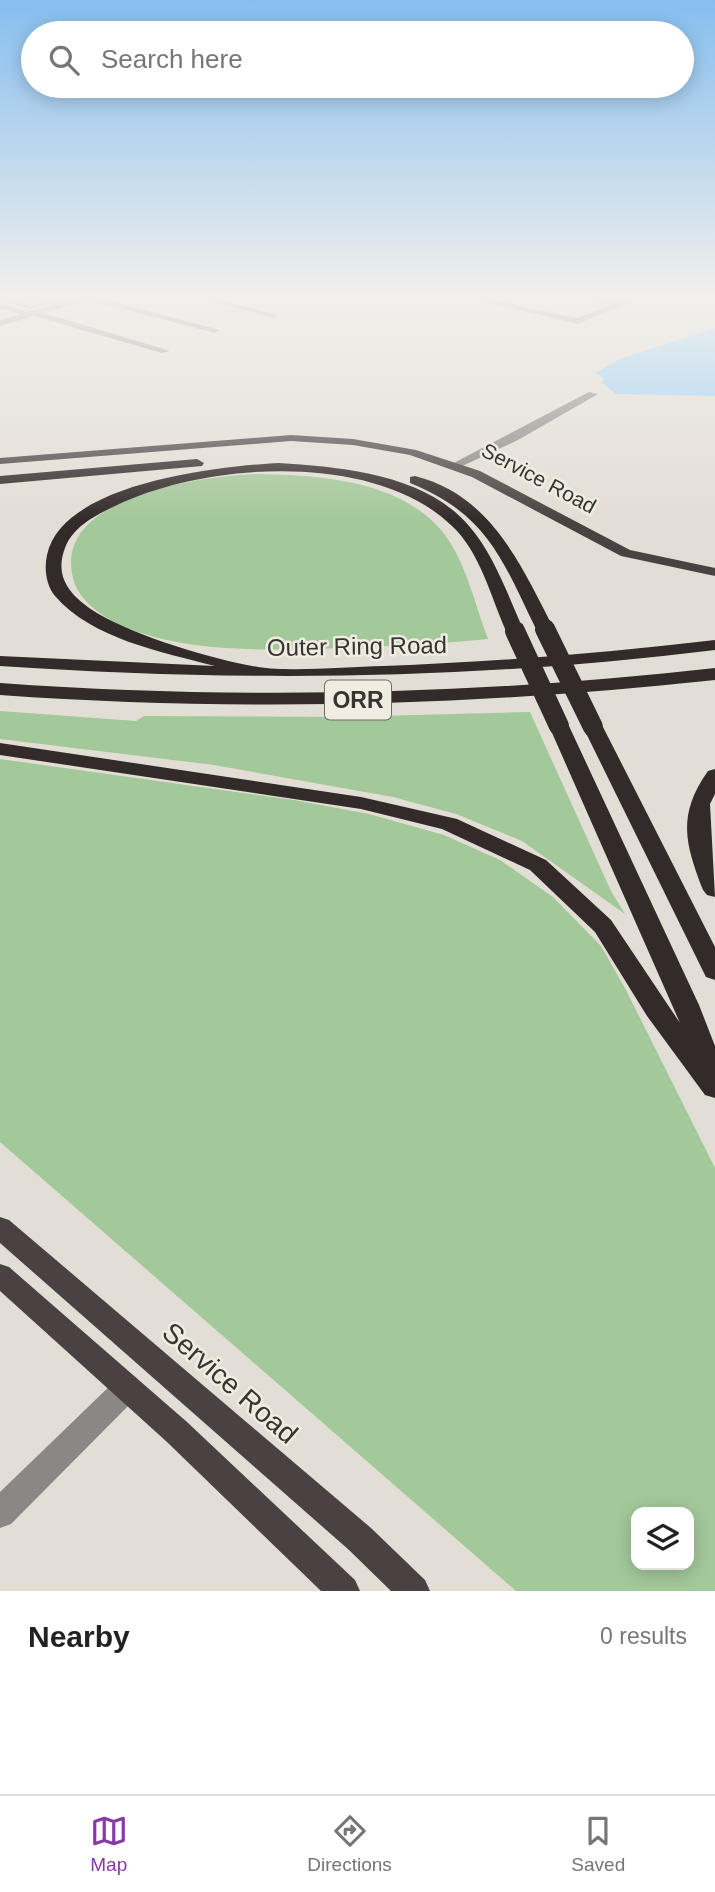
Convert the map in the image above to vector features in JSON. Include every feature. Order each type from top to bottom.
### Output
[{"type":"highway","points":[[0,480],[260,459],[342,463],[383,470],[454,497],[482,518],[503,547],[715,971]]},
{"type":"highway","points":[[260,673],[127,635],[83,614],[59,591],[53,565],[56,544],[80,520],[117,497],[164,482],[209,472],[258,469],[296,469],[358,477],[404,490],[433,503],[457,522],[476,549],[559,726],[687,1005],[715,1080]]},
{"type":"highway","name":"Outer Ring Road","points":[[0,661],[141,670],[260,673],[504,666],[715,645]]},
{"type":"highway","name":"ORR","points":[[0,690],[180,699],[338,701],[517,693],[715,674]]},
{"type":"highway","points":[[0,749],[361,803],[449,824],[538,865],[603,926],[656,1010],[715,1088]]},
{"type":"highway","points":[[715,775],[699,804],[699,850],[715,890]]},
{"type":"main road","name":"Service Road","points":[[0,461],[291,438],[353,442],[412,452],[476,474],[591,537],[626,553],[715,572]]},
{"type":"main road","name":"Service Road","points":[[0,1228],[360,1539],[414,1591]]},
{"type":"main road","points":[[0,1275],[127,1388],[344,1591]]},
{"type":"street","points":[[454,466],[514,438],[593,394]]},
{"type":"street","points":[[0,1513],[127,1388]]},
{"type":"green space","points":[[257,474],[339,480],[367,486],[417,509],[438,526],[454,549],[488,639],[313,649],[201,646],[157,638],[125,627],[97,611],[76,587],[73,578],[73,550],[85,527],[107,510],[136,496],[169,486]]},
{"type":"green space","points":[[0,711],[136,721],[144,716],[343,717],[530,712],[611,891],[625,914],[522,841],[456,814],[393,797],[214,765],[0,739]]},
{"type":"green space","points":[[0,759],[294,800],[369,814],[444,835],[500,860],[553,897],[601,946],[626,990],[715,1168],[715,1591],[516,1591],[0,1142]]},
{"type":"water","points":[[715,372],[715,396],[616,394],[602,383],[604,378],[595,373]]}]
